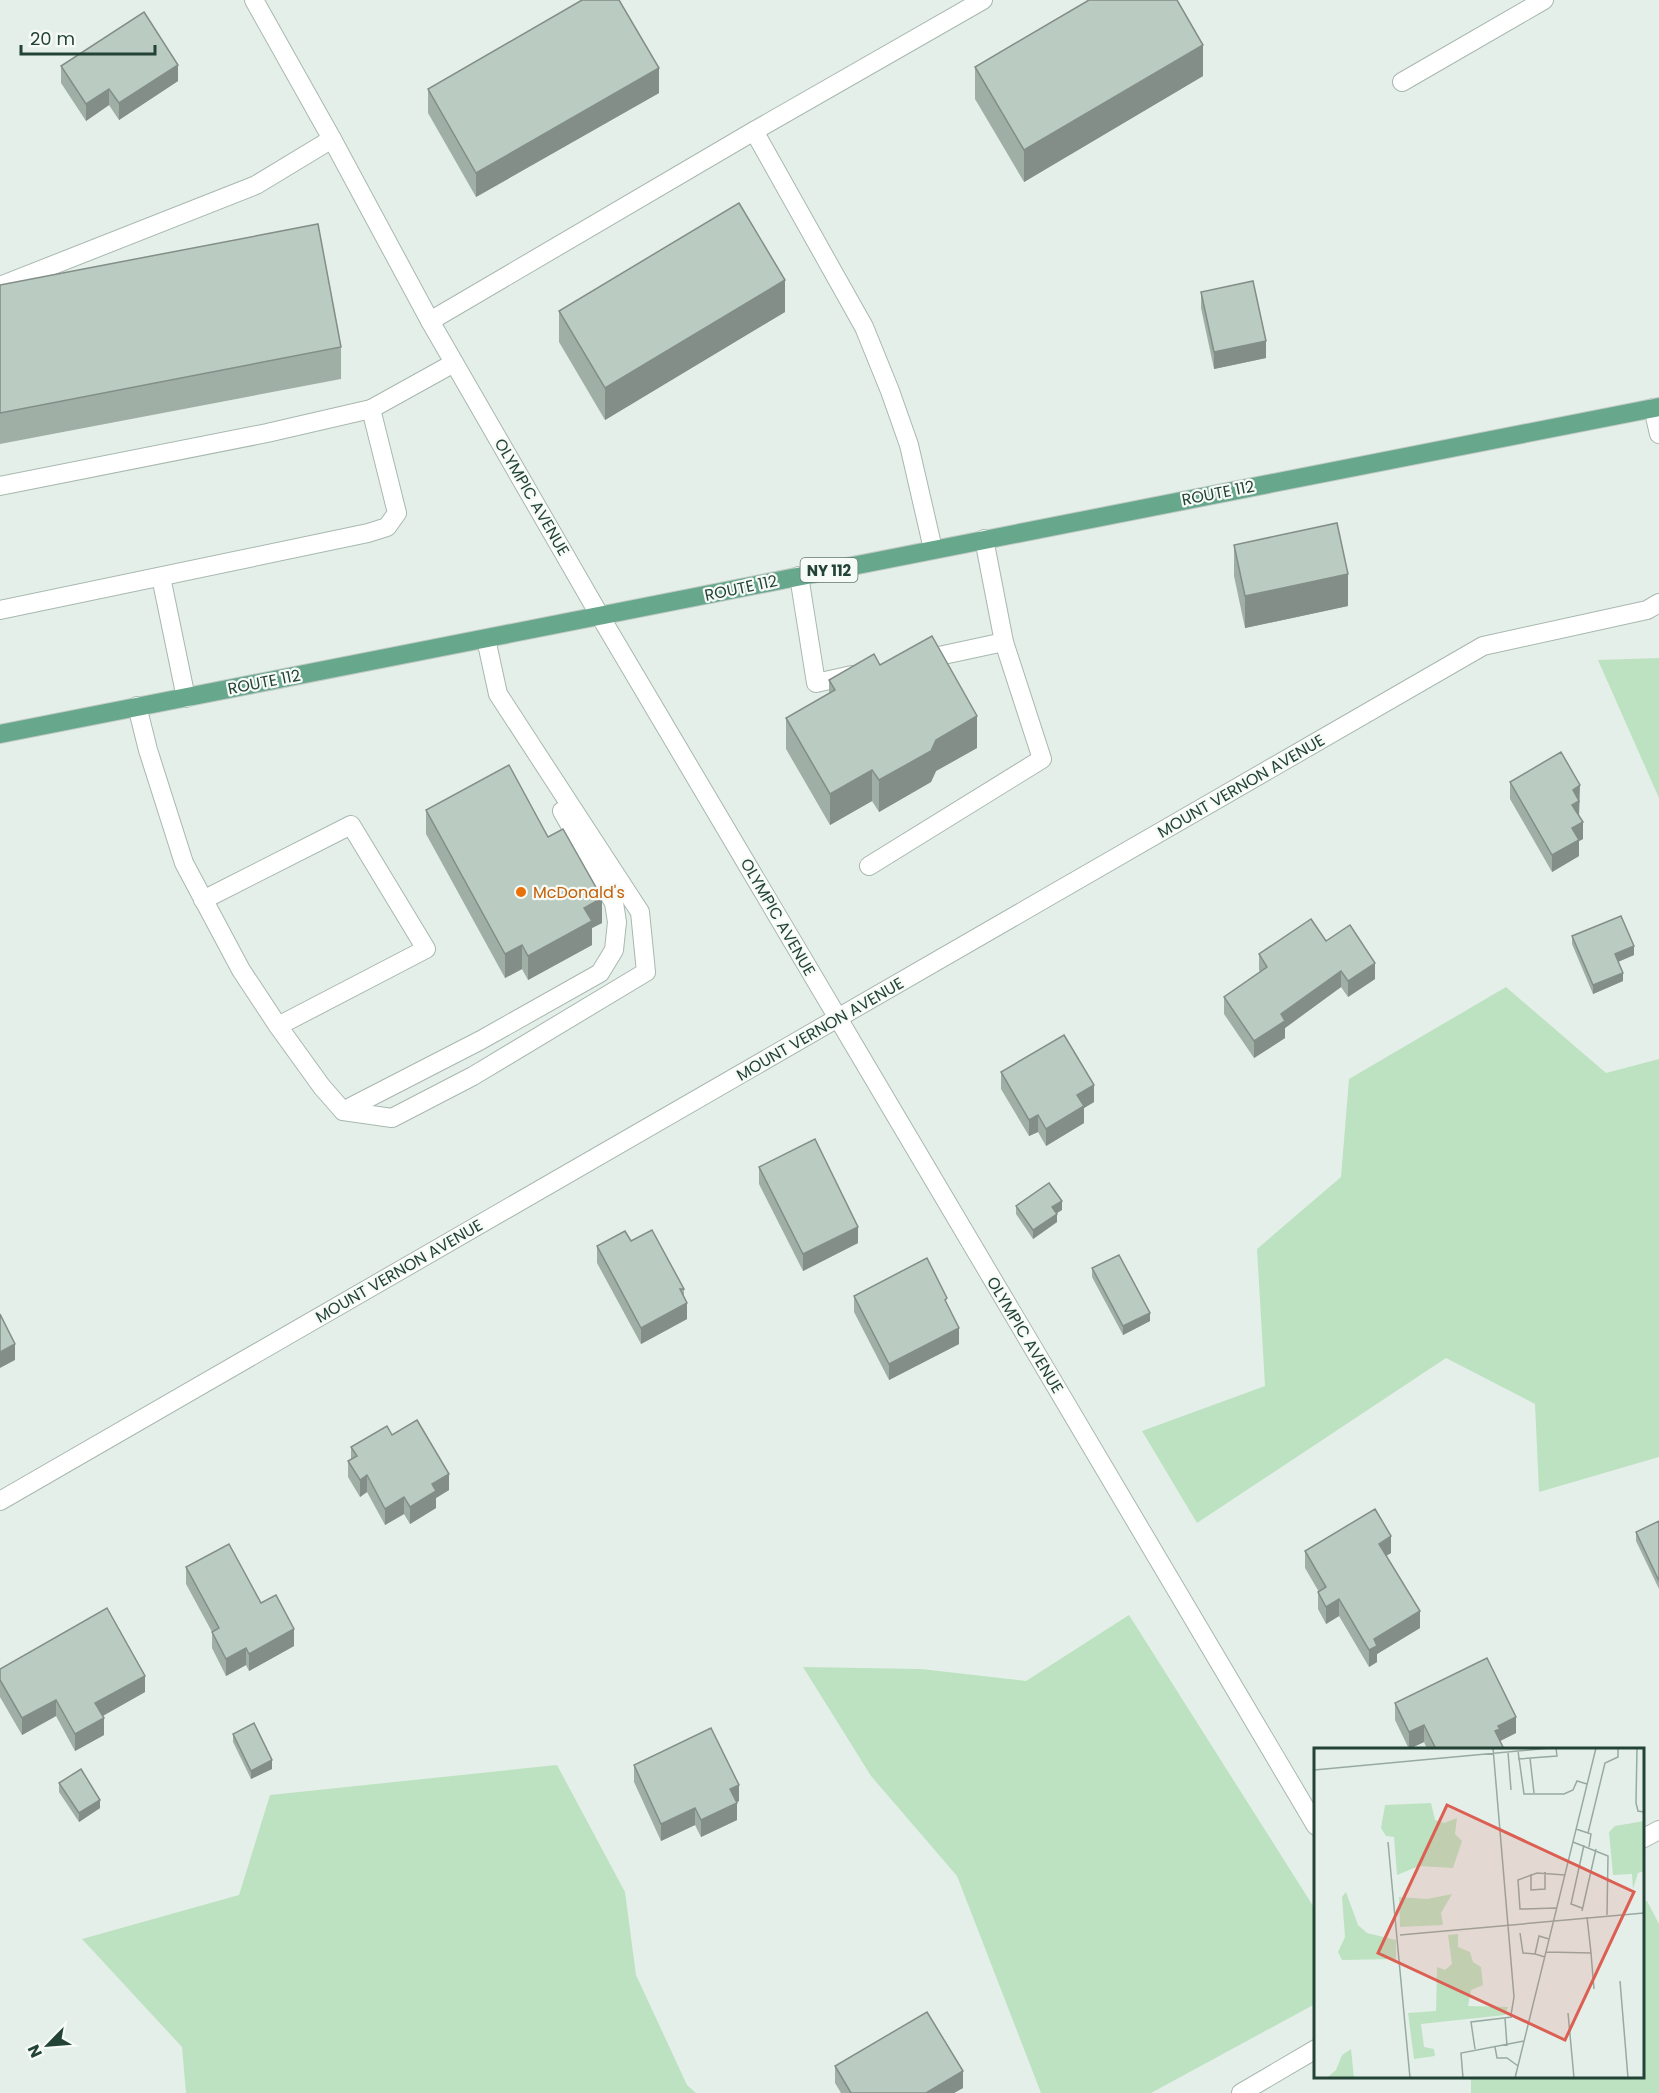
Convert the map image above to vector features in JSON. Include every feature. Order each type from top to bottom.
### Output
[{"type":"main road","name":"ROUTE 112","points":[[0,734],[1656,408]]},
{"type":"street","name":"OLYMPIC AVENUE","points":[[254,0],[430,321],[600,616],[1314,1823]]},
{"type":"street","points":[[430,321],[982,0]]},
{"type":"street","points":[[1402,82],[1544,0]]},
{"type":"street","points":[[754,131],[864,327],[909,445],[933,549]]},
{"type":"street","points":[[0,286],[256,185],[332,140]]},
{"type":"street","points":[[0,486],[267,433],[371,409],[454,363]]},
{"type":"street","points":[[1656,408],[1659,434]]},
{"type":"street","points":[[0,610],[368,533],[387,526],[397,513],[371,409]]},
{"type":"street","points":[[869,866],[1042,759],[1004,642],[984,539]]},
{"type":"street","points":[[799,576],[816,683],[863,673]]},
{"type":"street","points":[[161,577],[186,698]]},
{"type":"street","name":"MOUNT VERNON AVENUE","points":[[0,1501],[1483,646],[1647,610],[1659,603]]},
{"type":"street","points":[[137,706],[148,750],[184,863],[241,970],[322,1087],[343,1111],[392,1118],[473,1076],[646,972],[640,912],[498,694],[486,639]]},
{"type":"street","points":[[898,665],[1004,642]]},
{"type":"street","points":[[343,1111],[572,990],[600,973],[614,950],[617,922],[614,903],[565,820],[546,769]]},
{"type":"street","points":[[203,900],[351,825],[426,949],[278,1026]]},
{"type":"street","points":[[1644,1838],[1659,1830]]},
{"type":"street","points":[[1241,2093],[1314,2050]]},
{"type":"green space","points":[[1659,658],[1659,798],[1598,660]]},
{"type":"green space","points":[[1506,987],[1606,1073],[1659,1059],[1659,1457],[1539,1492],[1535,1404],[1446,1358],[1197,1523],[1142,1431],[1265,1386],[1257,1249],[1341,1177],[1349,1079]]},
{"type":"green space","points":[[1129,1615],[1314,1907],[1314,2005],[1151,2093],[1041,2093],[957,1876],[871,1776],[803,1667],[921,1669],[1026,1681]]},
{"type":"green space","points":[[557,1765],[625,1892],[636,1975],[687,2085],[696,2093],[186,2093],[182,2047],[82,1939],[239,1895],[270,1795]]},
{"type":"green space","points":[[1647,1901],[1659,1924],[1659,2093],[1471,2093],[1471,2078],[1644,2078],[1644,1902]]},
{"type":"building","points":[[582,0],[619,0],[659,68],[476,173],[428,89]]},
{"type":"building","points":[[1089,0],[1177,0],[1203,45],[1024,150],[975,67]]},
{"type":"building","points":[[144,12],[178,65],[119,103],[109,89],[86,104],[61,66]]},
{"type":"building","points":[[739,203],[785,280],[605,388],[559,311]]},
{"type":"building","points":[[318,224],[341,347],[0,413],[0,285]]},
{"type":"building","points":[[1253,281],[1266,341],[1214,352],[1201,292]]},
{"type":"building","points":[[1337,523],[1348,574],[1245,596],[1234,545]]},
{"type":"building","points":[[932,636],[977,716],[936,740],[931,751],[879,780],[872,770],[830,794],[786,718],[835,690],[829,680],[874,654],[880,665]]},
{"type":"building","points":[[1561,752],[1580,785],[1573,790],[1579,801],[1572,805],[1583,822],[1572,828],[1579,840],[1552,855],[1510,782]]},
{"type":"building","name":"McDonald's","points":[[509,765],[548,837],[563,829],[602,898],[584,908],[592,921],[528,956],[522,945],[505,954],[426,810]]},
{"type":"building","points":[[1621,916],[1634,946],[1615,954],[1623,973],[1593,985],[1572,936]]},
{"type":"building","points":[[1311,919],[1326,941],[1350,925],[1375,963],[1348,981],[1341,971],[1281,1014],[1285,1021],[1254,1041],[1224,997],[1267,967],[1259,954]]},
{"type":"building","points":[[1064,1035],[1094,1085],[1077,1095],[1084,1106],[1046,1129],[1038,1115],[1029,1120],[1001,1072]]},
{"type":"building","points":[[815,1139],[858,1227],[803,1254],[759,1167]]},
{"type":"building","points":[[1049,1183],[1062,1201],[1052,1207],[1057,1214],[1033,1230],[1016,1206]]},
{"type":"building","points":[[652,1230],[684,1289],[680,1289],[687,1303],[641,1328],[597,1246],[625,1231],[631,1241]]},
{"type":"building","points":[[1119,1255],[1150,1313],[1123,1326],[1092,1268]]},
{"type":"building","points":[[927,1258],[959,1328],[889,1364],[854,1296]]},
{"type":"building","points":[[0,1314],[15,1344],[0,1352]]},
{"type":"building","points":[[417,1420],[449,1474],[432,1484],[436,1491],[410,1507],[404,1497],[385,1509],[367,1475],[360,1480],[348,1461],[357,1456],[351,1447],[387,1426],[392,1435]]},
{"type":"building","points":[[1375,1509],[1391,1536],[1379,1544],[1420,1611],[1374,1639],[1377,1646],[1369,1650],[1339,1599],[1326,1607],[1318,1592],[1326,1587],[1305,1551]]},
{"type":"building","points":[[1659,1521],[1659,1581],[1636,1532]]},
{"type":"building","points":[[229,1544],[261,1603],[276,1595],[294,1629],[249,1654],[246,1648],[226,1659],[212,1632],[219,1628],[186,1567]]},
{"type":"building","points":[[107,1608],[145,1676],[95,1703],[104,1718],[75,1734],[56,1700],[22,1718],[0,1680],[0,1669]]},
{"type":"building","points":[[1487,1658],[1516,1717],[1498,1726],[1500,1729],[1495,1731],[1504,1748],[1436,1748],[1424,1725],[1409,1732],[1395,1703]]},
{"type":"building","points":[[254,1723],[272,1760],[251,1771],[233,1734]]},
{"type":"building","points":[[711,1728],[739,1785],[730,1789],[737,1803],[701,1820],[695,1808],[661,1824],[634,1765]]},
{"type":"building","points":[[81,1769],[100,1800],[79,1813],[59,1783]]},
{"type":"building","points":[[927,2012],[963,2071],[926,2093],[851,2093],[835,2066]]},
{"type":"place","name":"McDonald's","points":[[521,892]]}]
